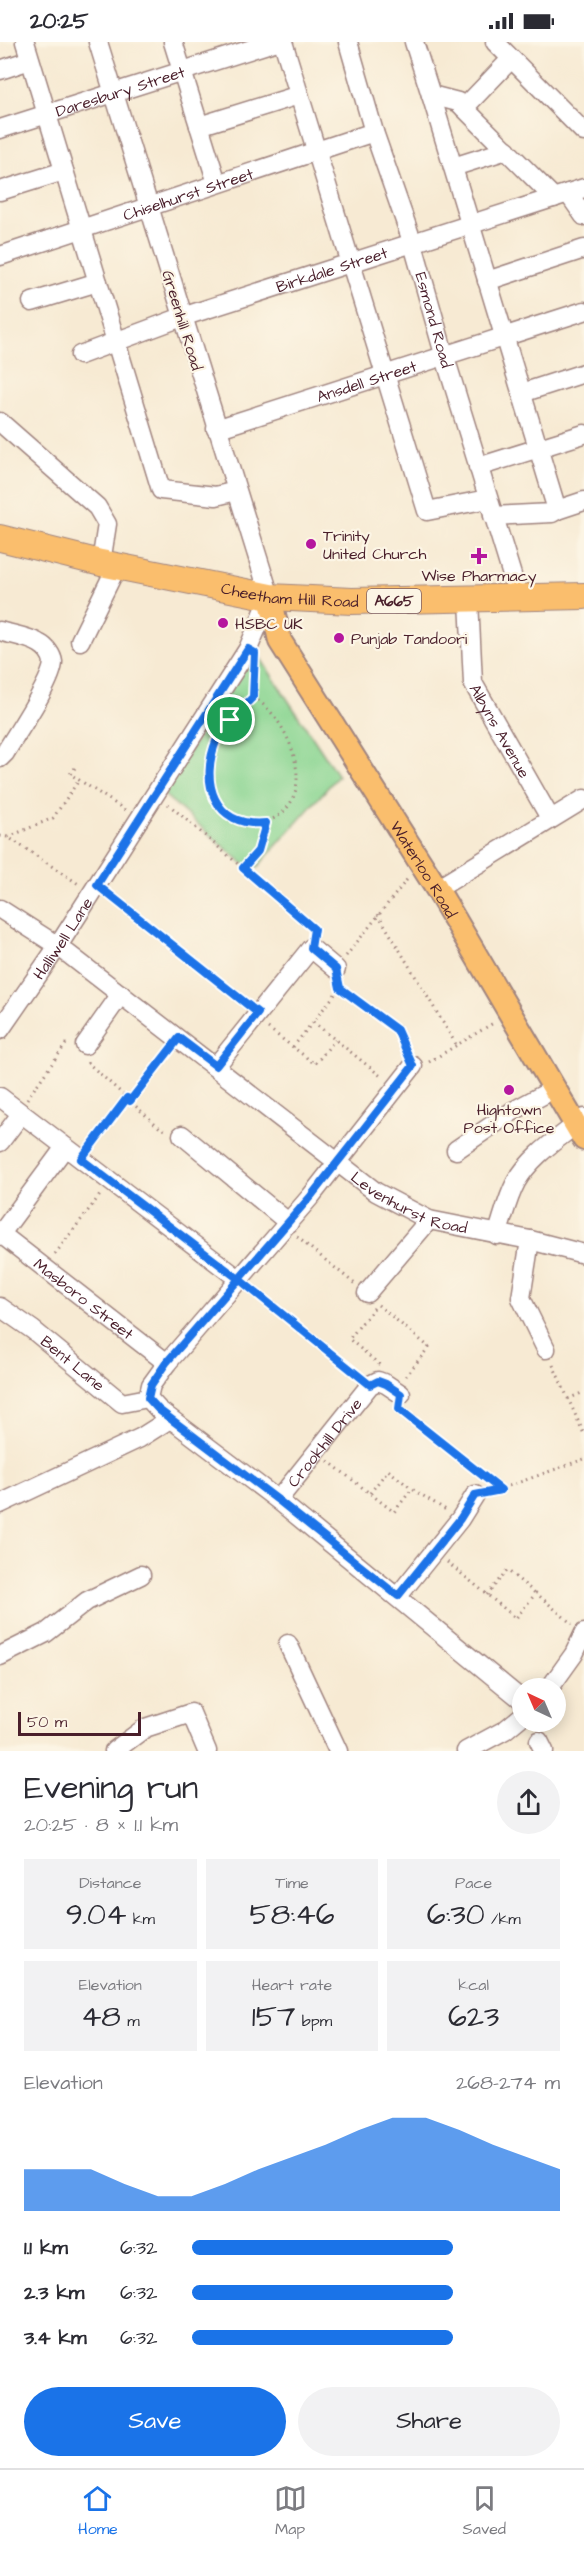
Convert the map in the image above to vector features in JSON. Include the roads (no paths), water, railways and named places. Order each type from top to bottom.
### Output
[{"type":"highway","name":"Cheetham Hill Road","points":[[0,538],[109,565],[270,597],[352,601],[584,596]]},
{"type":"main road","name":"Waterloo Road","points":[[270,597],[280,641],[421,863],[554,1089],[581,1128]]},
{"type":"street","points":[[25,42],[161,490],[216,496],[236,491]]},
{"type":"street","name":"Greenhill Road","points":[[98,42],[216,429],[270,597]]},
{"type":"street","points":[[173,42],[217,183]]},
{"type":"street","name":"Daresbury Street","points":[[0,129],[274,42]]},
{"type":"street","points":[[283,42],[427,511],[491,507],[552,513],[584,501]]},
{"type":"street","name":"Esmond Road","points":[[348,42],[374,132],[413,244],[444,354],[519,598]]},
{"type":"street","points":[[414,42],[557,510]]},
{"type":"street","points":[[495,42],[584,132]]},
{"type":"street","points":[[464,108],[511,59]]},
{"type":"street","points":[[0,70],[30,60]]},
{"type":"street","points":[[199,126],[299,95]]},
{"type":"street","points":[[431,95],[458,102],[507,150],[569,193],[584,216]]},
{"type":"street","name":"Chiselhurst Street","points":[[0,256],[147,205],[374,132]]},
{"type":"street","points":[[453,167],[507,150]]},
{"type":"street","points":[[0,191],[64,171]]},
{"type":"street","name":"Birkdale Street","points":[[80,354],[182,317],[569,193]]},
{"type":"street","points":[[488,281],[584,249]]},
{"type":"street","points":[[32,302],[98,282]]},
{"type":"street","name":"Ansdell Street","points":[[216,429],[444,354],[584,311]]},
{"type":"street","points":[[522,393],[584,374]]},
{"type":"street","points":[[0,423],[97,507],[107,524],[109,565],[80,640]]},
{"type":"street","points":[[478,467],[584,434]]},
{"type":"street","name":"Halliwell Lane","points":[[0,1029],[58,946],[248,649],[270,597]]},
{"type":"street","name":"Albyns Avenue","points":[[469,600],[473,683],[550,819]]},
{"type":"street","points":[[0,631],[39,642],[53,659],[47,683],[0,758]]},
{"type":"street","points":[[437,889],[584,799]]},
{"type":"street","name":"Levenhurst Road","points":[[0,909],[58,946],[216,1066],[335,1163],[376,1192],[429,1220],[497,1236],[530,1240],[584,1254]]},
{"type":"street","points":[[216,1066],[311,948],[336,969]]},
{"type":"street","points":[[82,1050],[121,994]]},
{"type":"street","points":[[413,1066],[289,1222],[166,1363],[151,1385],[148,1398],[170,1419],[278,1500],[398,1596],[512,1692]]},
{"type":"street","points":[[456,1150],[513,1111],[554,1089]]},
{"type":"street","points":[[0,1097],[240,1280]]},
{"type":"street","points":[[0,1142],[20,1113]]},
{"type":"street","points":[[497,1236],[516,1183],[527,1167],[550,1143],[581,1128]]},
{"type":"street","points":[[182,1135],[289,1222]]},
{"type":"street","points":[[0,1234],[65,1147]]},
{"type":"street","points":[[372,1299],[429,1220]]},
{"type":"street","name":"Masboro Street","points":[[0,1234],[166,1363]]},
{"type":"street","points":[[530,1240],[521,1298],[546,1349]]},
{"type":"street","name":"Bent Lane","points":[[0,1307],[33,1330],[122,1403],[148,1398]]},
{"type":"street","name":"Crookhill Drive","points":[[278,1500],[374,1383],[386,1384],[401,1394]]},
{"type":"street","points":[[0,1504],[140,1438],[170,1419]]},
{"type":"street","points":[[398,1596],[460,1519],[475,1495]]},
{"type":"street","points":[[0,1656],[46,1633],[87,1601],[141,1575]]},
{"type":"street","points":[[557,1678],[574,1654],[584,1633]]},
{"type":"street","points":[[288,1644],[338,1751]]},
{"type":"street","points":[[114,1751],[145,1728],[191,1713],[207,1751]]},
{"type":"street","points":[[476,1749],[512,1724]]},
{"type":"place","name":"Trinity United Church","points":[[311,544]]},
{"type":"place","name":"Wise Pharmacy","points":[[479,556]]},
{"type":"place","name":"HSBC UK","points":[[223,623]]},
{"type":"place","name":"Punjab Tandoori","points":[[339,638]]},
{"type":"place","name":"Hightown Post Office","points":[[509,1090]]}]
